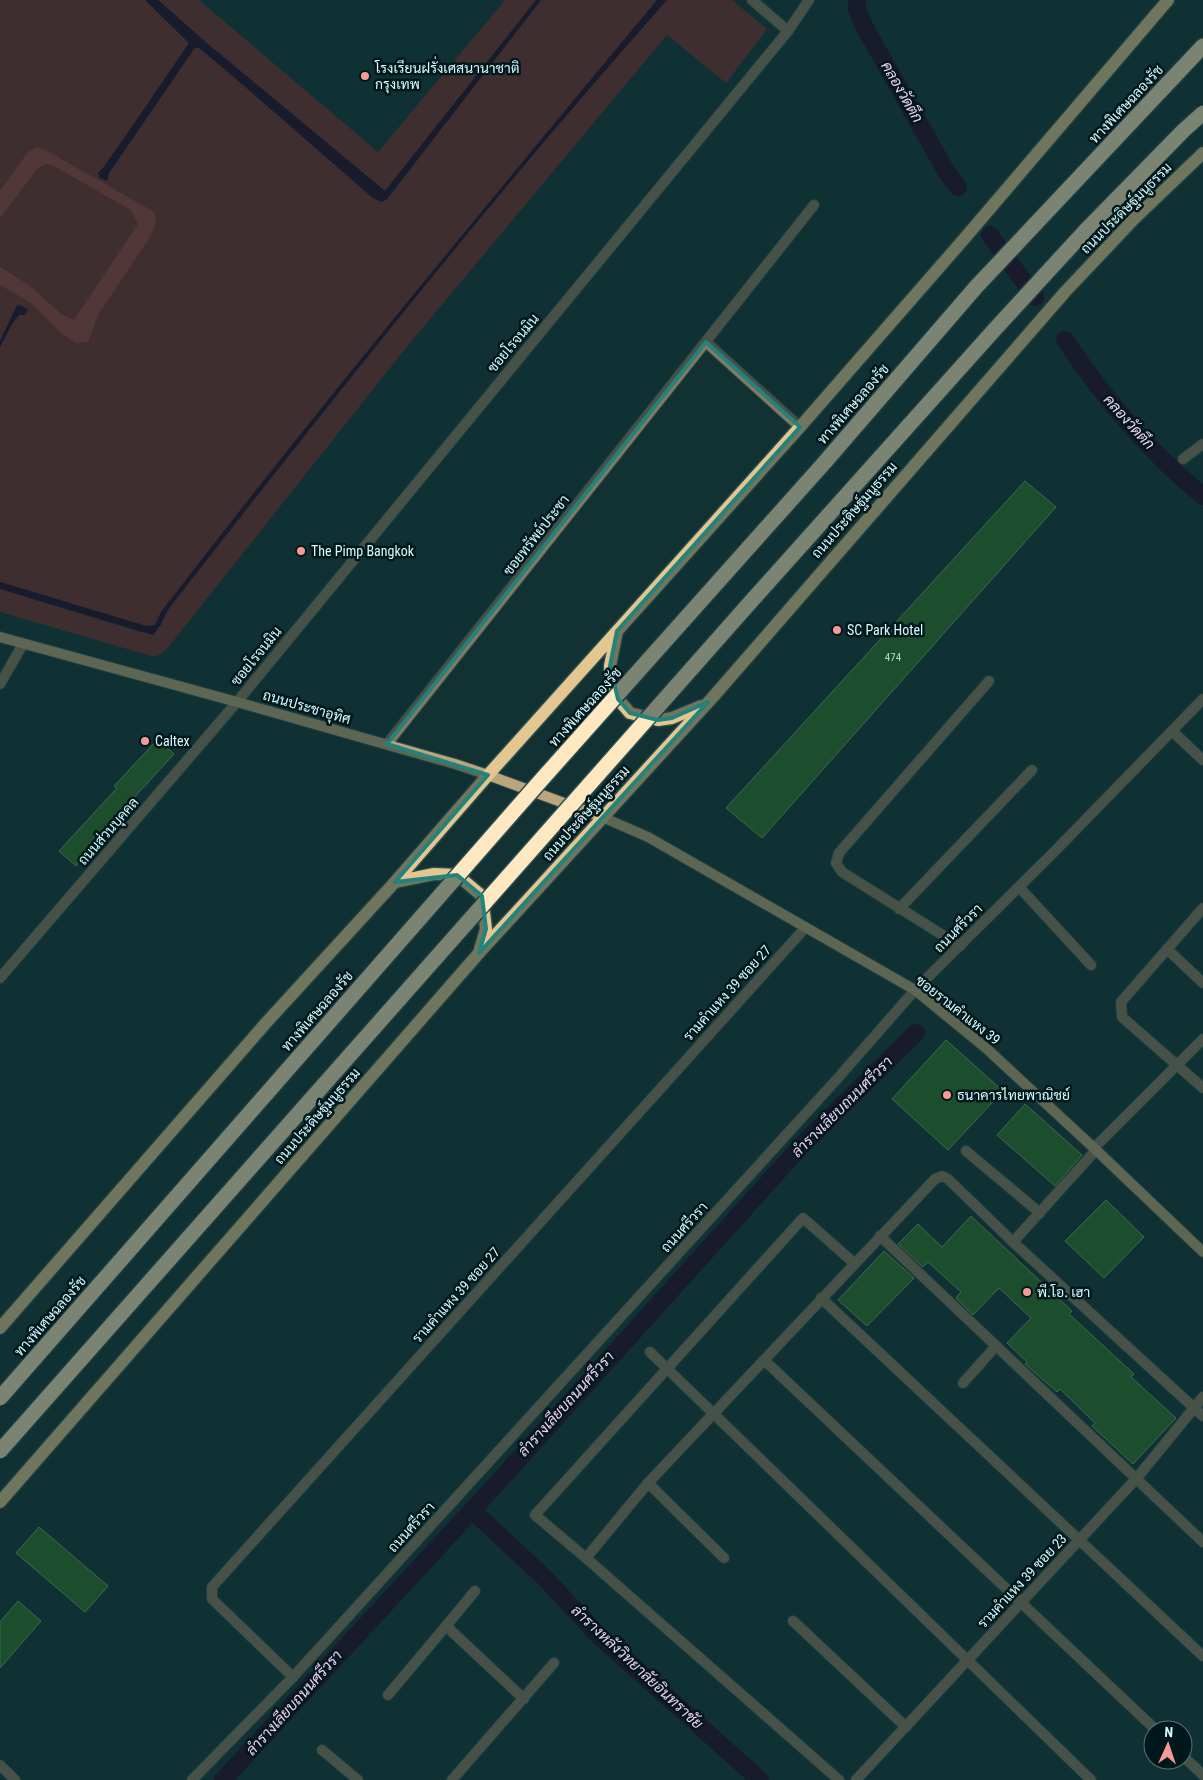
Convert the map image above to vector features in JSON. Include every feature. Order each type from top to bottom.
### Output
[{"type":"highway","name":"ทางพิเศษฉลองรัช","points":[[0,1398],[537,785],[825,462],[976,287],[1203,46]]},
{"type":"highway","points":[[0,1452],[747,606],[996,328],[1092,224],[1203,113]]},
{"type":"main road","points":[[0,1328],[265,1024],[395,882],[488,775],[800,427],[977,224],[1168,0]]},
{"type":"main road","name":"ถนนประดิษฐ์มนูธรรม","points":[[0,1502],[479,953],[708,702],[1065,292],[1134,219],[1203,153]]},
{"type":"main road","points":[[617,631],[610,666],[611,683],[618,699],[630,713],[658,720],[682,715],[708,702]]},
{"type":"main road","name":"ถนนประชาอุทิศ","points":[[0,637],[387,744],[488,775],[602,817]]},
{"type":"main road","name":"ซอยรามคำแหง 39","points":[[602,817],[627,827],[670,849],[915,990],[988,1049],[1203,1252]]},
{"type":"main road","points":[[395,882],[434,874],[457,874],[482,896],[486,929],[479,953]]},
{"type":"street","points":[[752,0],[788,31]]},
{"type":"street","name":"ซอยโรจนมิน","points":[[236,702],[788,31],[809,0]]},
{"type":"street","name":"ซอยทรัพย์ประชา","points":[[387,744],[814,205]]},
{"type":"street","points":[[706,342],[800,427]]},
{"type":"street","points":[[1183,459],[1203,444]]},
{"type":"street","points":[[0,684],[23,644]]},
{"type":"street","points":[[960,946],[842,872],[836,863],[839,853],[989,681]]},
{"type":"street","name":"ถนนศรีวรา","points":[[192,1780],[293,1677],[831,1086],[915,990],[1203,699]]},
{"type":"street","name":"ถนนส่วนบุคคล","points":[[0,978],[236,702]]},
{"type":"street","points":[[1172,731],[1203,760]]},
{"type":"street","points":[[899,909],[1032,770]]},
{"type":"street","points":[[1019,887],[1091,965]]},
{"type":"street","points":[[1203,908],[1121,1002],[1122,1017],[1203,1088]]},
{"type":"street","name":"รามคำแหง 39 ซอย 27","points":[[293,1677],[212,1599],[212,1587],[805,928]]},
{"type":"street","points":[[1167,949],[1203,983]]},
{"type":"street","points":[[1013,1242],[1095,1149],[1203,1039]]},
{"type":"street","points":[[966,1151],[1040,1213]]},
{"type":"street","points":[[586,1558],[648,1483],[715,1414],[854,1263],[935,1179],[942,1176],[1203,1416]]},
{"type":"street","points":[[839,1780],[535,1515],[802,1218],[854,1263]]},
{"type":"street","points":[[880,1236],[1203,1542]]},
{"type":"street","points":[[821,1298],[1203,1656]]},
{"type":"street","points":[[963,1383],[996,1346]]},
{"type":"street","points":[[650,1352],[1091,1780]]},
{"type":"street","points":[[764,1360],[1145,1720]]},
{"type":"street","name":"รามคำแหง 39 ซอย 23","points":[[856,1780],[1136,1479],[1203,1397]]},
{"type":"street","points":[[648,1483],[724,1558]]},
{"type":"street","points":[[388,1695],[475,1591]]},
{"type":"street","points":[[793,1621],[906,1727]]},
{"type":"street","points":[[446,1626],[524,1699]]},
{"type":"street","points":[[452,1780],[554,1663]]},
{"type":"street","points":[[322,1750],[358,1780]]},
{"type":"street","points":[[0,1765],[15,1780]]},
{"type":"street","points":[[1193,1766],[1203,1775]]},
{"type":"highlighted area","points":[[706,342],[800,427],[617,631],[610,666],[618,699],[630,713],[658,720],[672,718],[708,702],[479,953],[486,929],[482,896],[457,875],[395,882],[488,775],[387,744]]},
{"type":"shaded area","points":[[0,0],[145,0],[189,43],[98,173],[100,178],[107,181],[109,173],[194,49],[198,47],[373,198],[387,199],[541,0],[657,0],[344,380],[221,534],[161,612],[155,625],[146,626],[0,582],[0,347],[19,315],[17,306],[0,341]]},
{"type":"shaded area","points":[[145,0],[158,0],[209,45],[385,191],[536,0],[541,0],[387,199],[382,202],[373,198],[198,47],[194,49],[109,173],[107,181],[100,178],[98,173],[189,43]]},
{"type":"shaded area","points":[[158,0],[199,0],[378,152],[505,0],[536,0],[385,191],[209,45]]},
{"type":"shaded area","points":[[657,0],[667,0],[539,147],[415,298],[173,603],[153,635],[0,589],[0,582],[146,626],[155,625],[161,612],[221,534],[344,380]]},
{"type":"shaded area","points":[[667,0],[732,0],[767,29],[726,83],[667,35],[409,344],[166,650],[155,657],[0,612],[0,589],[141,632],[161,626],[164,615],[173,603],[415,298],[539,147]]},
{"type":"shaded area","points":[[37,147],[51,153],[154,212],[156,223],[150,237],[98,315],[88,342],[76,343],[62,334],[31,303],[0,285],[0,267],[29,285],[61,314],[74,320],[138,224],[131,210],[52,165],[45,164],[38,168],[0,218],[0,191],[28,152]]},
{"type":"shaded area","points":[[17,305],[28,310],[25,315],[19,315],[12,324],[0,347],[0,341]]},
{"type":"building","name":"SC Park Hotel","points":[[1025,481],[1056,507],[762,838],[726,808]]},
{"type":"building","points":[[158,739],[174,754],[117,816],[119,818],[76,866],[59,851],[117,788],[114,786]]},
{"type":"building","name":"ธนาคารไทยพาณิชย์","points":[[946,1040],[1003,1091],[948,1150],[892,1099]]},
{"type":"building","points":[[1025,1104],[1082,1155],[1055,1186],[997,1135]]},
{"type":"building","points":[[1106,1200],[1144,1237],[1104,1278],[1065,1241]]},
{"type":"building","points":[[971,1216],[1072,1311],[1069,1314],[1134,1374],[1131,1377],[1176,1418],[1133,1464],[1092,1426],[1095,1423],[1060,1389],[1057,1392],[1025,1364],[1027,1362],[1007,1343],[1031,1318],[999,1288],[973,1315],[956,1298],[961,1292],[928,1262],[923,1267],[898,1244],[918,1224],[942,1247]]},
{"type":"building","points":[[884,1251],[914,1278],[867,1326],[838,1300]]},
{"type":"building","points":[[39,1527],[108,1586],[85,1612],[16,1553]]},
{"type":"building","points":[[18,1601],[41,1621],[0,1668],[0,1622]]},
{"type":"waterway","name":"คลองวัดตึก","points":[[857,0],[857,10],[865,28],[946,171],[958,187]]},
{"type":"waterway","name":"คลองวัดตึก","points":[[990,235],[1035,297]]},
{"type":"waterway","name":"คลองวัดตึก","points":[[1065,340],[1095,383],[1128,423],[1164,461],[1203,496]]},
{"type":"waterway","name":"ลำรางเลียบถนนศรีวรา","points":[[223,1780],[500,1480],[802,1145],[916,1033]]},
{"type":"waterway","name":"ลำรางหลังวิทยาลัยอินทราชัย","points":[[472,1510],[546,1579],[596,1633],[760,1780]]},
{"type":"place","name":"โรงเรียนฝรั่งเศสนานาชาติ กรุงเทพ","points":[[365,76]]},
{"type":"place","name":"The Pimp Bangkok","points":[[301,551]]},
{"type":"place","name":"SC Park Hotel","points":[[837,630]]},
{"type":"place","name":"Caltex","points":[[145,741]]},
{"type":"place","name":"ธนาคารไทยพาณิชย์","points":[[947,1095]]},
{"type":"place","name":"พี.โอ. เฮา","points":[[1027,1292]]}]
